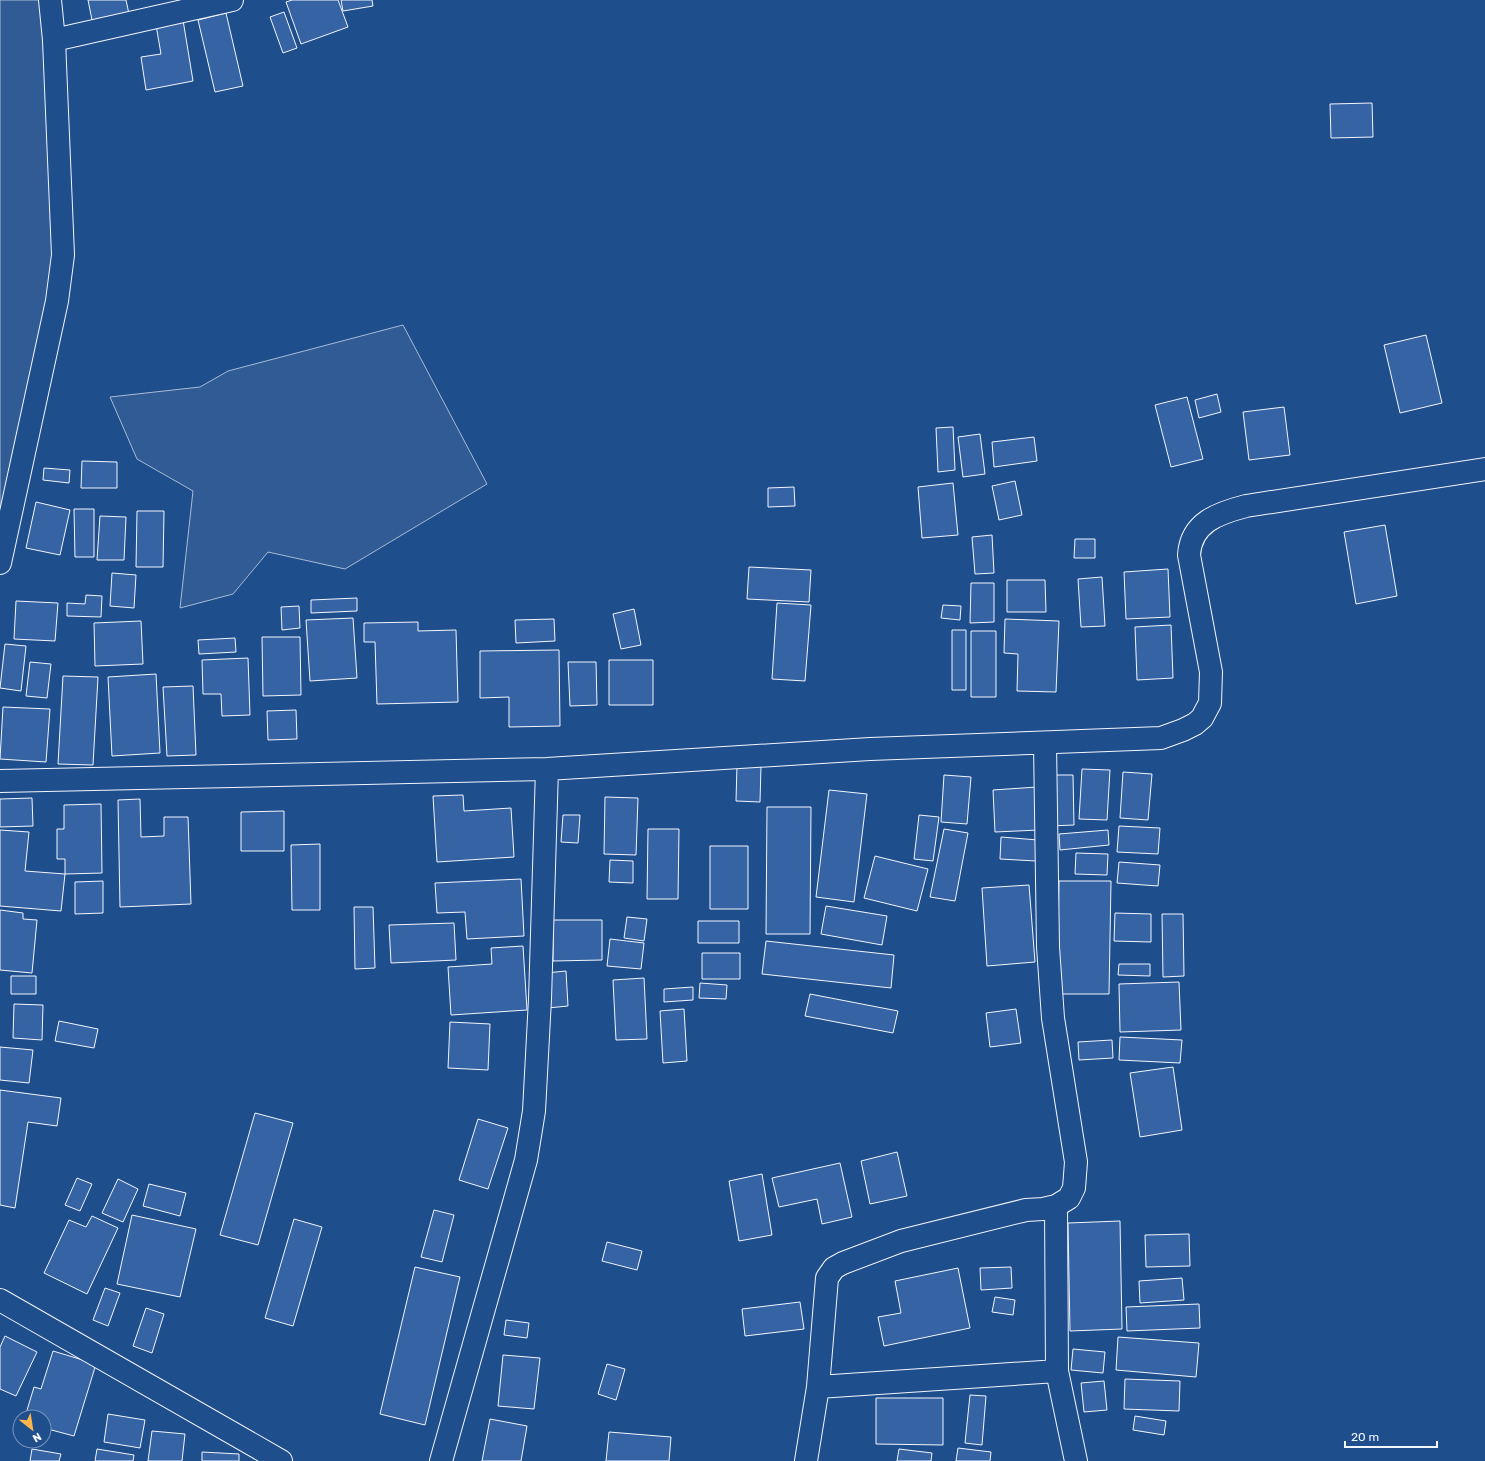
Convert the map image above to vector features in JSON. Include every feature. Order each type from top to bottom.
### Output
[{"type":"street","points":[[0,562],[57,301],[63,255],[54,40],[50,0]]},
{"type":"street","points":[[54,40],[232,0]]},
{"type":"street","points":[[0,781],[547,769],[870,749],[1161,738],[1195,724],[1202,718],[1210,703],[1211,672],[1191,566],[1190,546],[1197,531],[1206,522],[1220,513],[1246,506],[1485,469]]},
{"type":"street","points":[[806,1461],[818,1386],[827,1278],[834,1268],[851,1260],[901,1242],[1026,1210],[1043,1209],[1056,1206],[1069,1198],[1074,1188],[1076,1162],[1053,1018],[1048,947],[1045,743]]},
{"type":"street","points":[[441,1461],[513,1210],[526,1160],[534,1111],[540,999],[547,769]]},
{"type":"street","points":[[1056,1206],[1057,1371],[1076,1461]]},
{"type":"street","points":[[0,1300],[281,1461]]},
{"type":"street","points":[[818,1386],[1057,1371]]},
{"type":"shaded area","points":[[0,0],[59,0],[58,266],[0,534]]},
{"type":"shaded area","points":[[403,325],[487,484],[345,569],[268,552],[233,594],[180,608],[193,491],[137,459],[110,397],[200,387],[228,371]]},
{"type":"building","points":[[88,0],[126,0],[129,14],[92,20]]},
{"type":"building","points":[[292,0],[338,0],[348,27],[301,44],[286,2]]},
{"type":"building","points":[[341,0],[372,0],[373,6],[343,11]]},
{"type":"building","points":[[284,12],[297,48],[283,53],[270,17]]},
{"type":"building","points":[[226,13],[243,86],[215,92],[198,20]]},
{"type":"building","points":[[183,20],[193,81],[146,90],[141,57],[161,54],[156,25]]},
{"type":"building","points":[[1372,103],[1373,137],[1331,138],[1330,104]]},
{"type":"building","points":[[1426,335],[1442,403],[1400,413],[1384,345]]},
{"type":"building","points":[[1217,394],[1221,412],[1199,418],[1195,400]]},
{"type":"building","points":[[1187,397],[1203,459],[1171,467],[1155,405]]},
{"type":"building","points":[[1284,407],[1290,455],[1249,460],[1243,412]]},
{"type":"building","points":[[953,427],[955,470],[938,472],[936,428]]},
{"type":"building","points":[[980,434],[985,474],[963,477],[958,437]]},
{"type":"building","points":[[1034,437],[1037,461],[994,467],[992,442]]},
{"type":"building","points":[[82,461],[117,462],[117,488],[81,488]]},
{"type":"building","points":[[44,468],[70,470],[69,483],[43,480]]},
{"type":"building","points":[[1015,481],[1022,515],[999,520],[992,486]]},
{"type":"building","points":[[953,483],[958,535],[922,538],[918,487]]},
{"type":"building","points":[[794,487],[795,506],[768,507],[768,488]]},
{"type":"building","points":[[36,502],[70,510],[60,555],[26,548]]},
{"type":"building","points":[[74,509],[94,509],[94,557],[75,557]]},
{"type":"building","points":[[137,511],[164,511],[163,567],[136,567]]},
{"type":"building","points":[[100,516],[126,517],[124,560],[97,560]]},
{"type":"building","points":[[1385,525],[1397,596],[1356,604],[1344,532]]},
{"type":"building","points":[[992,535],[994,573],[975,574],[972,537]]},
{"type":"building","points":[[1075,539],[1095,539],[1095,558],[1074,558]]},
{"type":"building","points":[[749,567],[811,570],[809,602],[747,599]]},
{"type":"building","points":[[1168,569],[1170,617],[1126,619],[1124,572]]},
{"type":"building","points":[[112,573],[136,575],[134,608],[110,606]]},
{"type":"building","points":[[1102,577],[1105,626],[1081,627],[1078,579]]},
{"type":"building","points":[[1007,580],[1045,580],[1046,612],[1007,612]]},
{"type":"building","points":[[971,583],[994,583],[994,622],[970,623]]},
{"type":"building","points":[[86,595],[102,596],[101,617],[67,616],[67,603],[85,604]]},
{"type":"building","points":[[357,598],[357,611],[311,613],[311,600]]},
{"type":"building","points":[[16,601],[58,603],[55,641],[14,639]]},
{"type":"building","points":[[777,603],[811,605],[805,681],[772,679]]},
{"type":"building","points":[[943,605],[961,606],[960,620],[941,618]]},
{"type":"building","points":[[299,606],[300,628],[282,630],[281,607]]},
{"type":"building","points":[[634,609],[641,645],[621,649],[613,614]]},
{"type":"building","points":[[353,618],[357,678],[310,681],[306,620]]},
{"type":"building","points":[[554,619],[555,641],[516,643],[515,620]]},
{"type":"building","points":[[1005,619],[1059,621],[1056,692],[1017,691],[1018,654],[1004,653]]},
{"type":"building","points":[[141,621],[143,664],[95,666],[94,623]]},
{"type":"building","points":[[418,622],[418,631],[456,630],[458,702],[377,704],[375,642],[364,642],[364,623]]},
{"type":"building","points":[[1171,625],[1173,678],[1137,680],[1135,627]]},
{"type":"building","points":[[952,630],[966,630],[966,690],[952,690]]},
{"type":"building","points":[[971,631],[996,631],[996,697],[971,697]]},
{"type":"building","points":[[262,637],[300,637],[301,695],[263,696]]},
{"type":"building","points":[[235,638],[236,652],[199,654],[198,640]]},
{"type":"building","points":[[5,644],[26,646],[21,691],[0,688]]},
{"type":"building","points":[[559,650],[560,726],[509,727],[509,697],[480,698],[480,651]]},
{"type":"building","points":[[248,658],[250,715],[222,716],[221,694],[203,694],[202,660]]},
{"type":"building","points":[[609,660],[653,660],[653,705],[609,705]]},
{"type":"building","points":[[30,662],[51,664],[47,698],[26,696]]},
{"type":"building","points":[[568,662],[596,662],[597,705],[570,706]]},
{"type":"building","points":[[156,674],[160,753],[112,756],[108,677]]},
{"type":"building","points":[[63,676],[98,677],[93,765],[58,764]]},
{"type":"building","points":[[193,686],[196,755],[167,756],[163,687]]},
{"type":"building","points":[[3,707],[50,709],[46,762],[0,759]]},
{"type":"building","points":[[296,710],[297,739],[268,740],[267,711]]},
{"type":"building","points":[[737,765],[761,766],[760,802],[736,801]]},
{"type":"building","points":[[1082,769],[1110,770],[1107,820],[1079,819]]},
{"type":"building","points":[[1123,772],[1152,774],[1148,820],[1120,818]]},
{"type":"building","points":[[944,775],[971,777],[967,824],[941,822]]},
{"type":"building","points":[[1049,775],[1073,775],[1074,825],[1049,826]]},
{"type":"building","points":[[1037,787],[1039,830],[995,832],[993,790]]},
{"type":"building","points":[[829,790],[867,794],[854,902],[816,897]]},
{"type":"building","points":[[463,795],[464,811],[511,808],[514,857],[437,862],[433,796]]},
{"type":"building","points":[[605,797],[638,798],[636,855],[604,854]]},
{"type":"building","points":[[32,798],[33,826],[0,827],[0,799]]},
{"type":"building","points":[[140,799],[141,837],[164,836],[164,817],[188,817],[191,904],[120,907],[118,800]]},
{"type":"building","points":[[101,804],[102,873],[65,874],[65,859],[57,859],[57,829],[64,829],[64,805]]},
{"type":"building","points":[[767,807],[811,807],[810,934],[766,934]]},
{"type":"building","points":[[284,811],[284,851],[241,851],[241,812]]},
{"type":"building","points":[[563,815],[580,815],[578,843],[561,842]]},
{"type":"building","points":[[919,815],[939,817],[933,861],[914,859]]},
{"type":"building","points":[[1119,826],[1160,828],[1158,854],[1117,852]]},
{"type":"building","points":[[648,829],[679,829],[678,899],[647,899]]},
{"type":"building","points":[[944,829],[968,833],[955,901],[930,897]]},
{"type":"building","points":[[0,830],[29,832],[25,871],[65,874],[61,911],[0,906]]},
{"type":"building","points":[[1108,830],[1109,845],[1060,850],[1059,834]]},
{"type":"building","points":[[1001,837],[1038,840],[1036,861],[1000,859]]},
{"type":"building","points":[[320,844],[320,910],[292,910],[291,845]]},
{"type":"building","points":[[710,846],[748,846],[748,909],[710,909]]},
{"type":"building","points":[[1076,853],[1108,854],[1107,875],[1075,874]]},
{"type":"building","points":[[875,856],[928,869],[917,911],[864,898]]},
{"type":"building","points":[[610,860],[633,861],[633,883],[609,882]]},
{"type":"building","points":[[1119,862],[1160,865],[1158,886],[1117,883]]},
{"type":"building","points":[[521,879],[524,936],[467,939],[465,912],[437,913],[435,883]]},
{"type":"building","points":[[103,881],[103,913],[75,914],[75,882]]},
{"type":"building","points":[[1059,881],[1111,881],[1109,994],[1057,994]]},
{"type":"building","points":[[1029,885],[1035,962],[987,966],[982,888]]},
{"type":"building","points":[[826,906],[887,916],[882,945],[821,934]]},
{"type":"building","points":[[354,907],[373,907],[375,968],[355,969]]},
{"type":"building","points":[[0,910],[23,913],[23,919],[37,920],[32,973],[0,970]]},
{"type":"building","points":[[1115,913],[1151,914],[1151,942],[1114,941]]},
{"type":"building","points":[[1162,914],[1183,914],[1184,976],[1163,977]]},
{"type":"building","points":[[627,917],[647,919],[644,941],[624,938]]},
{"type":"building","points":[[553,920],[602,920],[602,960],[553,961]]},
{"type":"building","points":[[698,921],[739,921],[739,943],[698,943]]},
{"type":"building","points":[[454,923],[456,960],[391,963],[389,925]]},
{"type":"building","points":[[610,939],[644,943],[641,969],[607,966]]},
{"type":"building","points":[[766,941],[894,955],[891,988],[762,974]]},
{"type":"building","points":[[523,946],[527,1010],[451,1015],[448,967],[492,964],[491,948]]},
{"type":"building","points":[[702,953],[740,953],[740,979],[702,979]]},
{"type":"building","points":[[1119,964],[1150,964],[1150,976],[1118,975]]},
{"type":"building","points":[[566,971],[568,1006],[548,1008],[546,973]]},
{"type":"building","points":[[11,976],[36,976],[36,994],[11,994]]},
{"type":"building","points":[[644,978],[647,1039],[616,1040],[613,980]]},
{"type":"building","points":[[1179,982],[1181,1030],[1120,1032],[1119,984]]},
{"type":"building","points":[[700,983],[727,985],[726,999],[699,998]]},
{"type":"building","points":[[693,987],[693,1000],[664,1002],[664,989]]},
{"type":"building","points":[[810,994],[898,1011],[893,1033],[805,1016]]},
{"type":"building","points":[[14,1004],[43,1005],[42,1040],[13,1038]]},
{"type":"building","points":[[684,1009],[687,1061],[663,1063],[660,1011]]},
{"type":"building","points":[[1016,1009],[1021,1043],[990,1047],[986,1013]]},
{"type":"building","points":[[59,1021],[98,1029],[94,1048],[55,1041]]},
{"type":"building","points":[[450,1022],[490,1024],[488,1070],[448,1068]]},
{"type":"building","points":[[1120,1037],[1182,1040],[1180,1063],[1119,1060]]},
{"type":"building","points":[[1112,1040],[1113,1058],[1079,1060],[1078,1042]]},
{"type":"building","points":[[0,1047],[33,1050],[29,1083],[0,1080]]},
{"type":"building","points":[[1173,1067],[1182,1130],[1140,1137],[1130,1073]]},
{"type":"building","points":[[0,1090],[61,1098],[57,1126],[28,1122],[15,1208],[0,1205]]},
{"type":"building","points":[[255,1113],[293,1123],[258,1245],[220,1235]]},
{"type":"building","points":[[478,1119],[508,1128],[488,1189],[459,1180]]},
{"type":"building","points":[[897,1152],[907,1196],[870,1204],[861,1161]]},
{"type":"building","points":[[840,1163],[852,1217],[822,1224],[817,1199],[779,1207],[772,1178]]},
{"type":"building","points":[[762,1174],[772,1235],[739,1241],[729,1181]]},
{"type":"building","points":[[77,1178],[92,1184],[80,1211],[65,1205]]},
{"type":"building","points":[[118,1179],[138,1189],[123,1222],[102,1213]]},
{"type":"building","points":[[149,1184],[186,1193],[180,1216],[143,1206]]},
{"type":"building","points":[[434,1210],[454,1215],[442,1262],[421,1257]]},
{"type":"building","points":[[132,1215],[196,1229],[180,1297],[117,1284]]},
{"type":"building","points":[[92,1216],[118,1228],[87,1294],[44,1273],[69,1220],[86,1227]]},
{"type":"building","points":[[294,1219],[322,1227],[293,1326],[265,1318]]},
{"type":"building","points":[[1120,1221],[1122,1329],[1070,1331],[1068,1223]]},
{"type":"building","points":[[1189,1234],[1190,1266],[1146,1267],[1145,1235]]},
{"type":"building","points":[[607,1242],[642,1251],[637,1270],[602,1261]]},
{"type":"building","points":[[415,1267],[460,1277],[425,1425],[380,1414]]},
{"type":"building","points":[[1011,1267],[1012,1288],[981,1290],[980,1268]]},
{"type":"building","points":[[958,1268],[970,1328],[884,1346],[878,1317],[901,1313],[895,1281]]},
{"type":"building","points":[[1182,1278],[1184,1300],[1140,1303],[1139,1281]]},
{"type":"building","points":[[105,1288],[120,1293],[108,1326],[93,1320]]},
{"type":"building","points":[[995,1297],[1015,1300],[1013,1315],[992,1312]]},
{"type":"building","points":[[800,1302],[804,1329],[745,1336],[742,1309]]},
{"type":"building","points":[[1199,1304],[1200,1328],[1127,1331],[1126,1307]]},
{"type":"building","points":[[146,1308],[164,1314],[152,1353],[133,1346]]},
{"type":"building","points":[[506,1320],[529,1323],[527,1338],[504,1335]]},
{"type":"building","points":[[5,1336],[37,1352],[16,1396],[0,1389],[0,1347]]},
{"type":"building","points":[[1118,1337],[1199,1343],[1196,1377],[1116,1370]]},
{"type":"building","points":[[1073,1349],[1105,1352],[1103,1373],[1071,1370]]},
{"type":"building","points":[[53,1351],[96,1364],[74,1436],[52,1430],[52,1409],[27,1409],[34,1387],[41,1389]]},
{"type":"building","points":[[503,1355],[540,1358],[534,1409],[498,1406]]},
{"type":"building","points":[[607,1364],[625,1369],[616,1400],[598,1394]]},
{"type":"building","points":[[1125,1379],[1180,1381],[1179,1411],[1124,1409]]},
{"type":"building","points":[[1104,1381],[1107,1410],[1084,1412],[1081,1383]]},
{"type":"building","points":[[970,1395],[986,1396],[982,1445],[965,1443]]},
{"type":"building","points":[[876,1398],[943,1398],[943,1445],[876,1444]]},
{"type":"building","points":[[108,1414],[145,1420],[140,1448],[104,1442]]},
{"type":"building","points":[[1135,1416],[1166,1421],[1164,1435],[1133,1430]]},
{"type":"building","points":[[490,1419],[527,1426],[521,1461],[482,1461]]},
{"type":"building","points":[[152,1431],[185,1434],[182,1461],[148,1461]]},
{"type":"building","points":[[609,1432],[671,1437],[669,1461],[606,1461]]},
{"type":"building","points":[[958,1448],[991,1452],[990,1461],[956,1461]]},
{"type":"building","points":[[32,1449],[61,1454],[59,1461],[30,1461]]},
{"type":"building","points":[[97,1449],[134,1455],[133,1461],[95,1461]]},
{"type":"building","points":[[899,1449],[932,1453],[931,1461],[897,1461]]},
{"type":"building","points":[[202,1452],[239,1454],[239,1461],[202,1461]]}]
